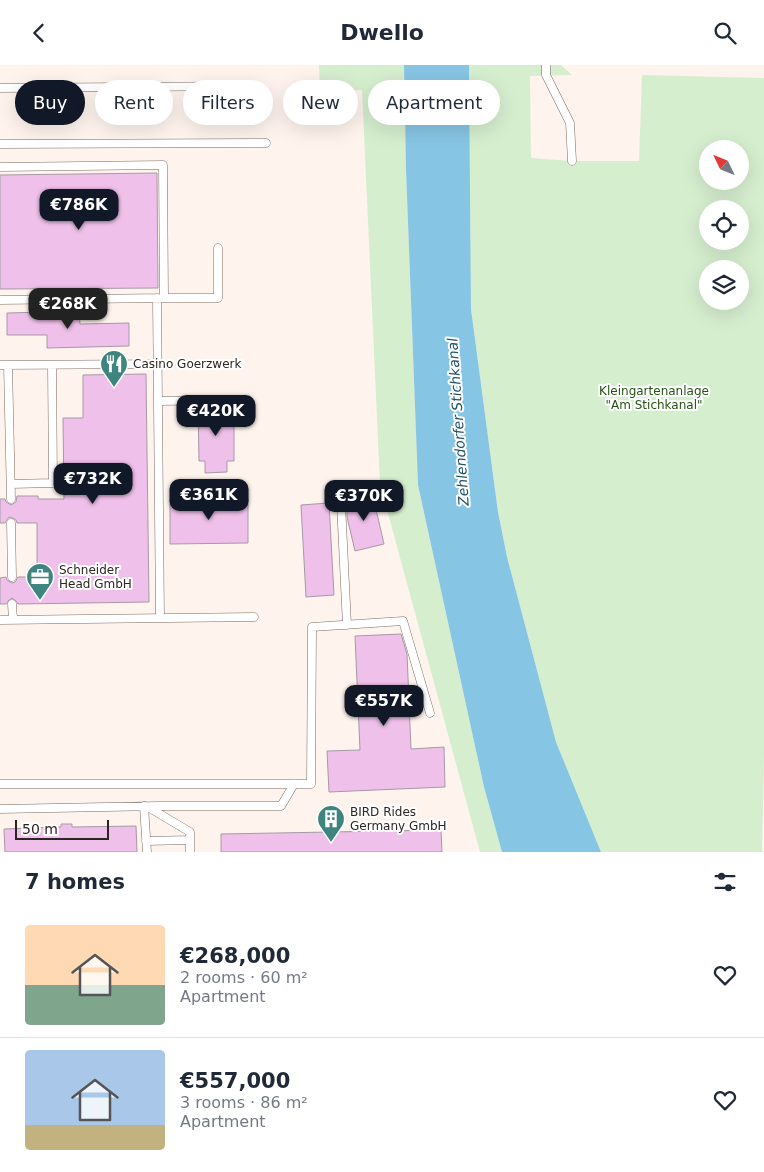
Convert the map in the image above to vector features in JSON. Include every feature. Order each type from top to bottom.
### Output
[{"type":"lane","points":[[546,65],[546,75],[570,123],[572,161]]},
{"type":"lane","points":[[0,89],[183,87]]},
{"type":"lane","points":[[0,144],[266,143]]},
{"type":"lane","points":[[0,167],[162,165],[158,364],[160,618]]},
{"type":"lane","points":[[0,300],[218,298],[218,248]]},
{"type":"lane","points":[[11,499],[4,365],[158,364]]},
{"type":"lane","points":[[11,484],[53,483],[52,365]]},
{"type":"lane","points":[[158,401],[236,400]]},
{"type":"lane","points":[[341,503],[347,625]]},
{"type":"lane","points":[[11,523],[12,577]]},
{"type":"lane","points":[[12,604],[13,620]]},
{"type":"lane","points":[[0,620],[254,617]]},
{"type":"lane","points":[[0,784],[311,784],[312,627],[403,621],[430,713]]},
{"type":"lane","points":[[0,809],[281,806],[294,784]]},
{"type":"lane","points":[[145,806],[190,832],[190,852]]},
{"type":"lane","points":[[145,806],[146,852]]},
{"type":"lane","points":[[146,841],[190,840]]},
{"type":"green space","points":[[319,65],[404,65],[404,80],[368,80],[368,125],[405,125],[418,485],[484,787],[502,852],[480,852],[380,484],[362,90],[358,90],[358,80],[320,80]]},
{"type":"green space","name":"Kleingartenanlage \"Am Stichkanal\"","points":[[469,65],[561,65],[572,75],[530,76],[531,158],[572,161],[639,161],[642,75],[764,78],[764,756],[762,851],[764,852],[601,852],[556,742],[507,557],[498,512],[471,309],[469,125],[500,125],[500,80],[469,80]]},
{"type":"water","points":[[404,65],[469,65],[469,80],[404,80]]},
{"type":"water","name":"Zehlendorfer Stichkanal","points":[[405,125],[469,125],[471,309],[498,512],[507,557],[556,742],[601,852],[502,852],[484,787],[418,485]]},
{"type":"building","points":[[157,173],[158,288],[0,289],[0,175]]},
{"type":"building","points":[[46,310],[79,310],[80,324],[129,323],[129,346],[47,348],[47,335],[7,335],[7,313],[46,312]]},
{"type":"building","points":[[146,374],[149,602],[18,604],[12,598],[6,604],[0,604],[0,578],[6,577],[12,583],[18,577],[37,577],[37,523],[17,523],[11,517],[5,523],[0,523],[0,499],[5,499],[11,505],[16,502],[17,496],[38,496],[38,499],[64,499],[63,418],[83,418],[83,375]]},
{"type":"building","points":[[198,406],[234,406],[234,461],[227,461],[227,472],[205,473],[205,461],[199,461]]},
{"type":"building","points":[[372,492],[384,544],[355,551],[347,517],[347,503],[343,499]]},
{"type":"building","points":[[248,499],[248,543],[170,544],[170,500]]},
{"type":"building","points":[[329,503],[334,595],[306,597],[301,505]]},
{"type":"building","points":[[401,634],[407,654],[411,749],[444,747],[445,787],[329,792],[327,751],[360,750],[355,636]]},
{"type":"building","points":[[61,824],[72,824],[72,827],[136,826],[137,852],[5,852],[4,829],[61,827]]},
{"type":"building","name":"BIRD Rides Germany GmbH","points":[[441,830],[442,852],[221,852],[221,834]]},
{"type":"place","name":"Casino Goerzwerk","points":[[114,388]]},
{"type":"place","name":"Schneider Head GmbH","points":[[40,601]]},
{"type":"place","name":"BIRD Rides Germany GmbH","points":[[331,843]]}]
